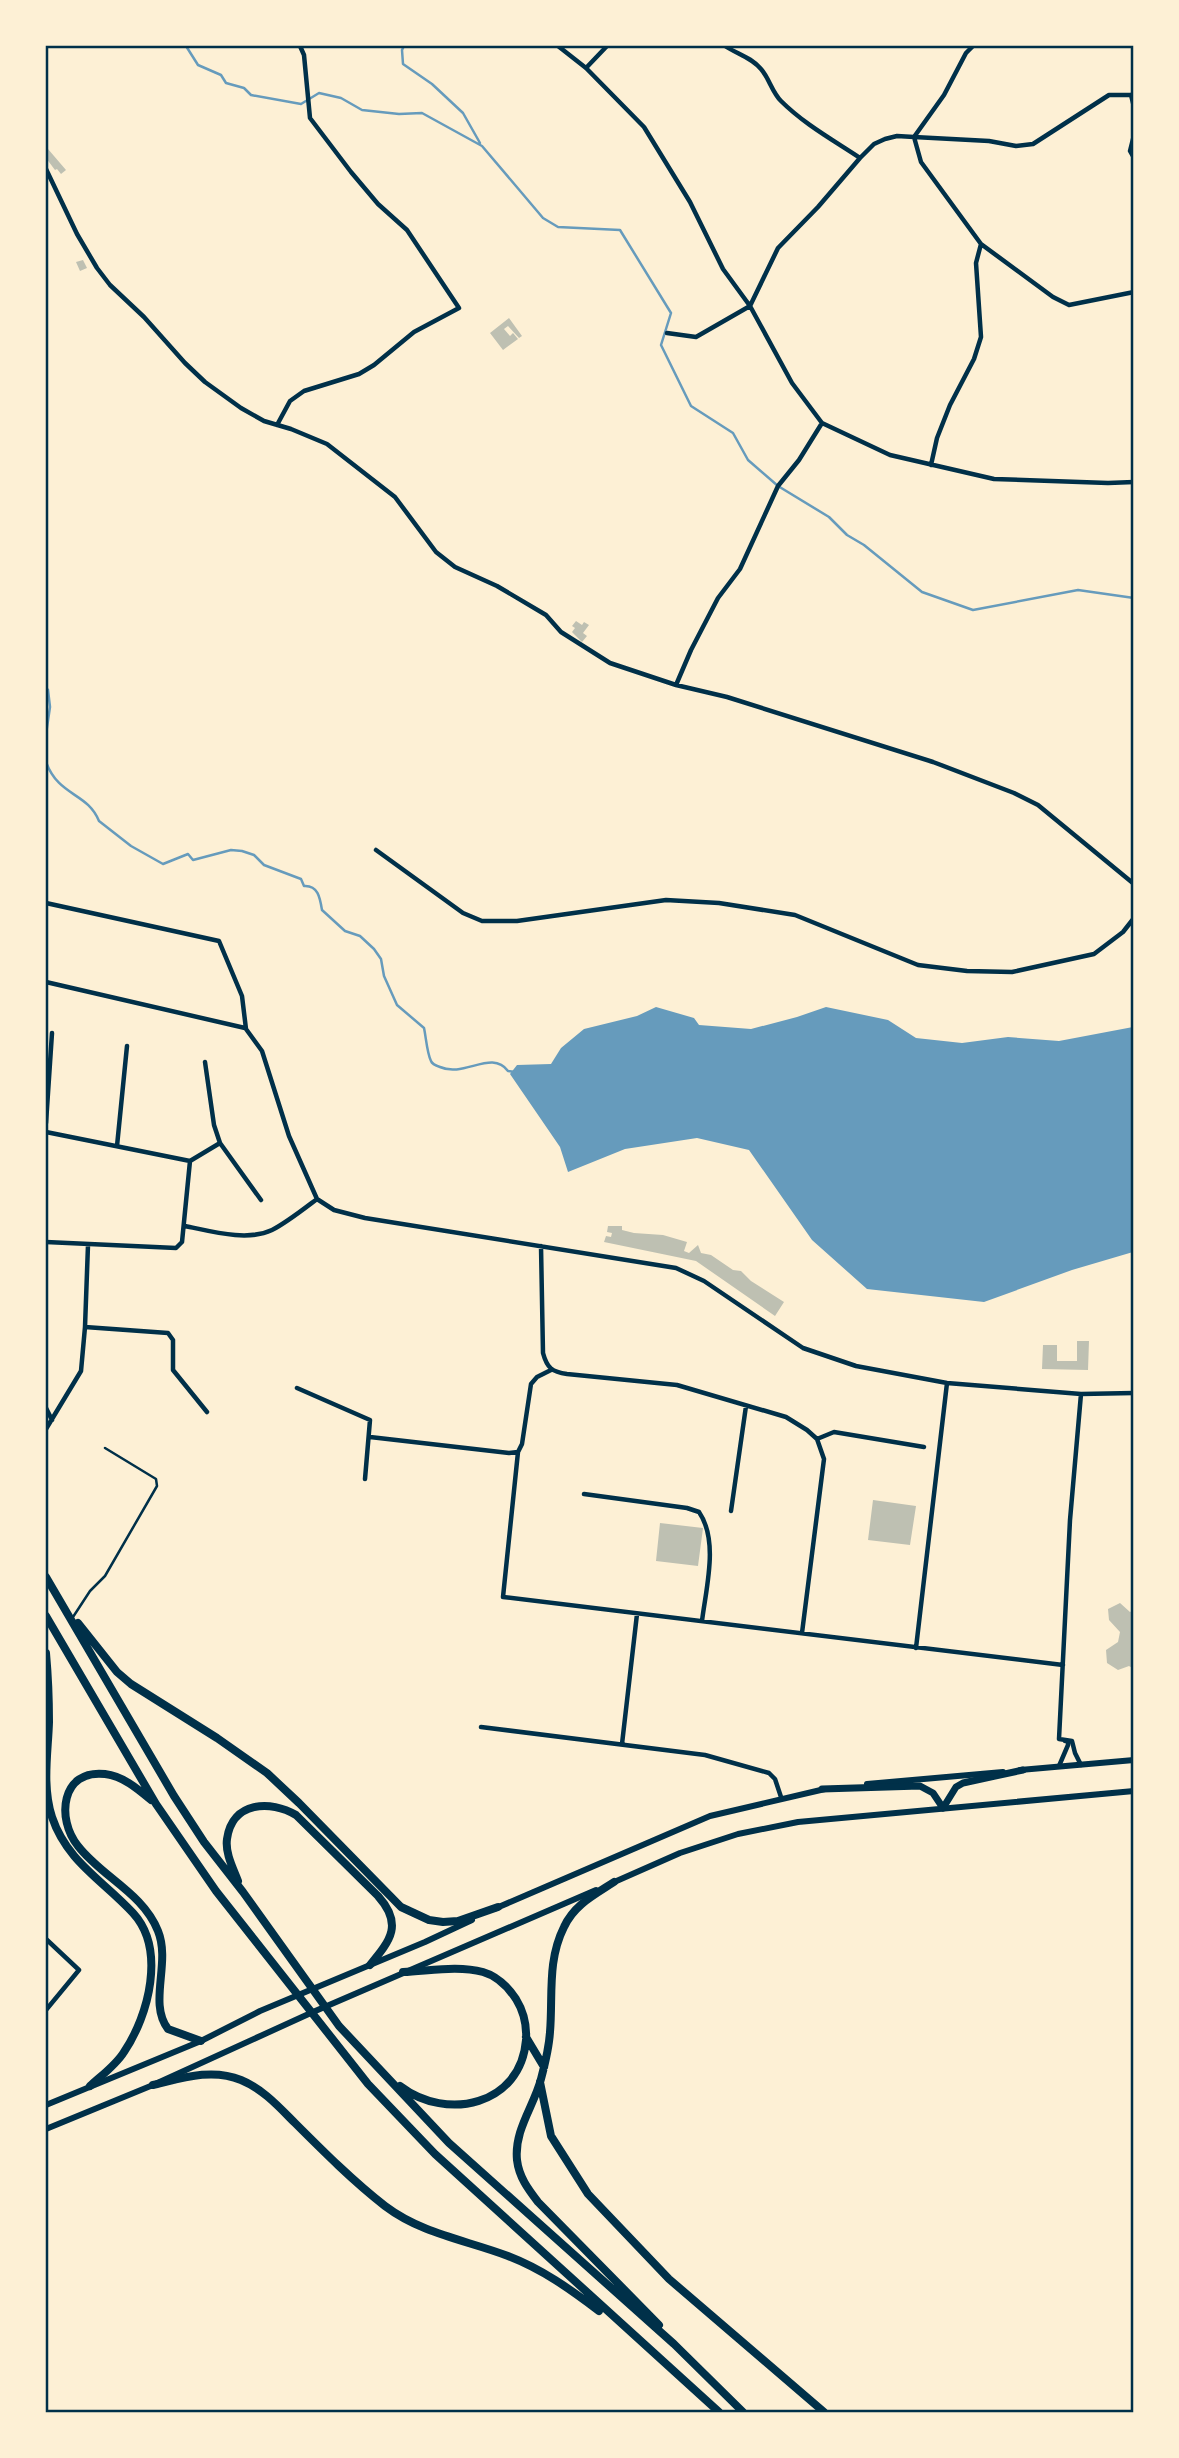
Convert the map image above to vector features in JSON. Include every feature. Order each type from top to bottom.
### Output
[{"type":"highway","points":[[47,1579],[117,1672],[131,1684],[267,1773],[401,1907],[429,1920],[443,1922],[458,1921],[498,1907]]},
{"type":"highway","points":[[47,1579],[174,1796],[204,1842],[339,2026],[449,2143],[674,2344],[743,2413]]},
{"type":"highway","points":[[46,1616],[156,1804],[216,1891],[368,2084],[435,2154],[719,2413]]},
{"type":"highway","points":[[46,1653],[49,1721],[46,1775],[52,1817],[62,1840],[76,1858],[94,1879],[134,1914],[147,1932],[152,1948],[149,1988],[133,2035],[115,2064],[90,2086]]},
{"type":"highway","points":[[156,1804],[117,1777],[95,1774],[82,1779],[72,1788],[64,1807],[65,1822],[78,1846],[95,1865],[141,1904],[152,1918],[163,1948],[160,2013],[168,2029],[201,2041]]},
{"type":"highway","points":[[243,1892],[232,1867],[227,1846],[233,1823],[251,1807],[265,1805],[284,1808],[315,1833],[389,1911],[393,1924],[387,1944],[370,1965]]},
{"type":"highway","points":[[614,1882],[585,1900],[573,1913],[558,1940],[550,1979],[550,2034],[544,2067],[522,2124],[517,2158],[525,2186],[588,2254],[653,2318],[674,2344]]},
{"type":"highway","points":[[381,2072],[407,2092],[444,2105],[476,2102],[505,2087],[523,2060],[525,2018],[521,2007],[503,1983],[484,1972],[457,1969],[403,1972]]},
{"type":"highway","points":[[526,2036],[544,2067]]},
{"type":"highway","points":[[153,2085],[208,2074],[228,2075],[249,2084],[279,2107],[361,2186],[388,2208],[428,2231],[508,2256],[542,2271],[629,2333]]},
{"type":"highway","points":[[540,2082],[551,2136],[588,2194],[669,2279],[824,2413]]},
{"type":"main road","points":[[46,2105],[201,2041],[260,2011],[710,1816],[822,1789],[1133,1760]]},
{"type":"main road","points":[[943,1808],[956,1787],[963,1783],[1023,1770]]},
{"type":"main road","points":[[822,1789],[920,1786],[933,1793],[943,1808]]},
{"type":"main road","points":[[46,2129],[153,2085],[348,1996],[680,1853],[738,1834],[798,1822],[1133,1791]]},
{"type":"street","points":[[277,425],[290,401],[304,391],[359,374],[416,330],[459,309],[407,230],[378,204],[310,118],[304,55],[300,46]]},
{"type":"street","points":[[558,46],[586,68],[644,127],[690,202],[723,269],[750,306],[792,383],[822,422],[890,456],[994,479],[1133,482]]},
{"type":"street","points":[[586,68],[607,46]]},
{"type":"street","points":[[725,46],[750,58],[762,70],[779,99],[798,116],[860,158]]},
{"type":"street","points":[[914,137],[944,95],[960,62],[973,46]]},
{"type":"street","points":[[669,333],[696,337],[750,306],[778,248],[874,144],[897,136],[989,141],[1016,146],[1033,144],[1109,95],[1132,94],[1133,107]]},
{"type":"street","points":[[1133,135],[1130,151],[1133,158]]},
{"type":"street","points":[[914,137],[921,162],[981,244],[1053,297],[1069,305],[1133,292]]},
{"type":"street","points":[[46,169],[88,254],[110,285],[205,382],[264,421],[327,444],[396,497],[436,552],[455,567],[497,586],[545,615],[561,632],[610,663],[676,685],[739,701],[997,785],[1038,805],[1133,884]]},
{"type":"street","points":[[931,465],[937,438],[950,405],[974,359],[981,337],[976,263],[981,244]]},
{"type":"street","points":[[676,685],[718,598],[740,569],[778,486],[799,460],[822,422]]},
{"type":"street","points":[[376,850],[463,913],[482,921],[517,922],[666,900],[719,903],[795,915],[918,965],[967,971],[1012,972],[1094,954],[1122,932],[1133,918]]},
{"type":"street","points":[[46,903],[219,941],[242,996],[246,1029],[262,1051],[289,1136],[317,1199],[334,1210],[365,1219],[676,1268],[704,1281],[803,1348],[856,1366],[947,1383],[1081,1394],[1133,1392]]},
{"type":"street","points":[[46,982],[246,1029]]},
{"type":"street","points":[[46,1123],[52,1033]]},
{"type":"street","points":[[117,1146],[127,1046]]},
{"type":"street","points":[[205,1062],[214,1125],[220,1143],[261,1200]]},
{"type":"street","points":[[46,1132],[190,1161],[220,1143]]},
{"type":"street","points":[[46,1242],[172,1249],[182,1242],[190,1161]]},
{"type":"street","points":[[185,1226],[209,1231],[257,1233],[271,1230],[317,1199]]},
{"type":"street","points":[[46,1429],[80,1374],[88,1245]]},
{"type":"street","points":[[541,1246],[543,1353],[551,1370]]},
{"type":"street","points":[[85,1327],[168,1333],[173,1340],[173,1370],[207,1412]]},
{"type":"street","points":[[802,1633],[824,1459],[817,1439],[786,1417],[677,1385],[551,1370],[537,1377],[531,1384],[522,1444],[518,1452],[503,1597],[1063,1665]]},
{"type":"street","points":[[916,1648],[947,1383]]},
{"type":"street","points":[[297,1388],[367,1417],[371,1423],[365,1479]]},
{"type":"street","points":[[1059,1739],[1070,1520],[1081,1394]]},
{"type":"street","points":[[731,1511],[746,1406]]},
{"type":"street","points":[[46,1408],[52,1420]]},
{"type":"street","points":[[817,1439],[834,1432],[924,1447]]},
{"type":"street","points":[[370,1437],[518,1452]]},
{"type":"street","points":[[584,1494],[699,1512],[707,1529],[709,1548],[702,1621]]},
{"type":"street","points":[[622,1744],[638,1615]]},
{"type":"street","points":[[481,1727],[705,1755],[763,1771],[775,1779],[781,1797]]},
{"type":"street","points":[[1059,1739],[1072,1741],[1082,1765]]},
{"type":"street","points":[[1058,1767],[1068,1741],[1059,1739]]},
{"type":"street","points":[[46,1939],[79,1970],[46,2010]]},
{"type":"lane","points":[[73,1617],[90,1591],[105,1576],[157,1486],[156,1479],[105,1448]]},
{"type":"water","points":[[656,1007],[694,1018],[699,1025],[751,1029],[826,1007],[888,1020],[916,1038],[962,1043],[1008,1037],[1059,1041],[1133,1027],[1133,1252],[1072,1270],[984,1302],[867,1289],[812,1240],[749,1150],[697,1138],[625,1149],[568,1172],[560,1147],[510,1074],[517,1065],[551,1064],[561,1048],[584,1029],[637,1016]]},
{"type":"building","points":[[48,149],[66,170],[61,174],[46,158]]},
{"type":"building","points":[[83,260],[87,268],[80,271],[76,262]]},
{"type":"building","points":[[509,318],[522,336],[519,338],[508,326],[504,329],[510,336],[513,333],[518,339],[503,350],[490,333]]},
{"type":"building","points":[[576,621],[589,625],[583,633],[587,636],[582,642],[572,632]]},
{"type":"building","points":[[608,1226],[622,1226],[622,1230],[634,1233],[663,1235],[687,1242],[684,1251],[689,1253],[698,1245],[701,1253],[711,1255],[733,1270],[741,1271],[751,1281],[784,1302],[775,1316],[696,1261],[604,1242],[606,1236],[611,1237],[612,1233],[607,1232]]},
{"type":"building","points":[[1077,1341],[1089,1341],[1088,1370],[1042,1369],[1043,1345],[1057,1345],[1057,1361],[1077,1361]]},
{"type":"building","points":[[873,1500],[916,1506],[910,1545],[868,1540]]},
{"type":"building","points":[[660,1523],[703,1528],[698,1566],[656,1561]]},
{"type":"building","points":[[1120,1603],[1130,1612],[1134,1610],[1134,1669],[1129,1666],[1118,1670],[1107,1663],[1106,1650],[1118,1642],[1120,1632],[1109,1620],[1108,1609]]},
{"type":"waterway","points":[[186,46],[198,65],[221,75],[226,83],[244,88],[251,95],[301,104],[319,93],[341,98],[362,110],[399,114],[422,113],[482,146],[543,218],[558,227],[620,230],[671,313],[661,345],[691,406],[733,433],[748,460],[778,486],[829,517],[847,535],[864,545],[922,592],[973,610],[1078,590],[1134,598]]},
{"type":"waterway","points":[[404,46],[403,64],[432,84],[463,113],[480,143]]},
{"type":"waterway","points":[[46,688],[50,707],[46,734]]},
{"type":"waterway","points":[[46,762],[58,782],[87,804],[99,821],[131,846],[163,864],[188,854],[193,860],[231,850],[242,851],[254,855],[264,865],[301,879],[304,886],[309,886],[318,893],[322,910],[345,931],[360,936],[374,949],[381,959],[384,976],[397,1005],[424,1028],[432,1063],[449,1069],[494,1063],[515,1072]]}]
